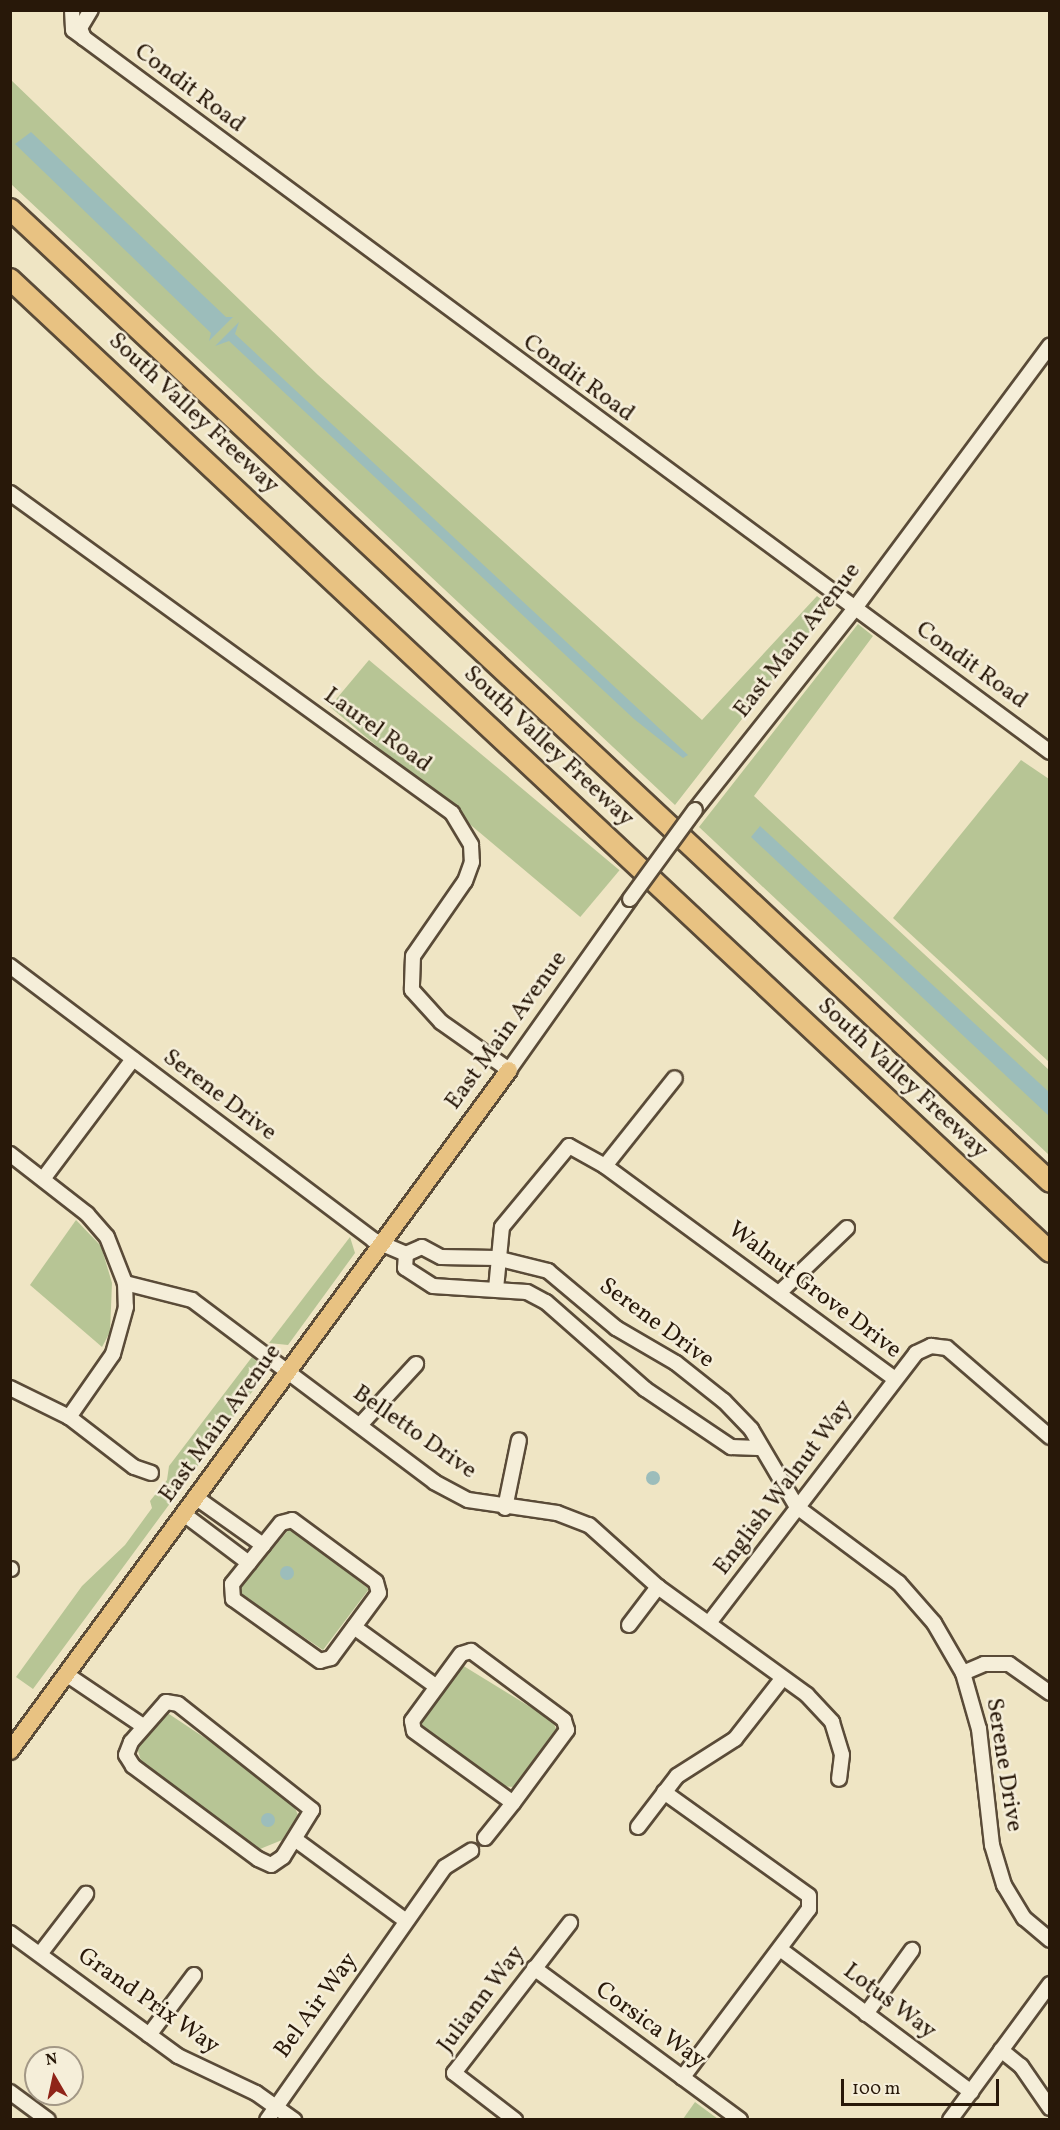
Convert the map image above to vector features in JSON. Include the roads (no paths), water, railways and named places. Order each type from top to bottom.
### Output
[{"type":"highway","name":"South Valley Freeway","points":[[10,209],[1050,1182]]},
{"type":"highway","name":"South Valley Freeway","points":[[10,279],[1050,1252]]},
{"type":"main road","name":"East Main Avenue","points":[[10,1751],[198,1499],[509,1070]]},
{"type":"street","points":[[72,10],[74,30],[84,38]]},
{"type":"street","points":[[84,38],[80,28],[91,10]]},
{"type":"street","name":"Condit Road","points":[[84,38],[1050,752]]},
{"type":"street","name":"East Main Avenue","points":[[509,1070],[695,810],[855,608],[1050,345]]},
{"type":"street","name":"Laurel Road","points":[[10,493],[452,813],[471,845],[472,862],[465,881],[413,956],[412,990],[441,1022],[509,1070]]},
{"type":"street","name":"Serene Drive","points":[[10,966],[384,1245],[406,1254],[422,1247],[441,1257],[496,1258],[548,1271],[616,1328],[676,1363],[751,1429],[758,1448],[797,1508],[899,1583],[934,1623],[963,1673],[979,1729],[992,1845],[1004,1885],[1024,1918],[1050,1940]]},
{"type":"street","points":[[43,1179],[134,1059]]},
{"type":"street","points":[[605,1166],[675,1078]]},
{"type":"street","name":"Walnut Grove Drive","points":[[496,1258],[502,1227],[569,1146],[605,1166],[895,1379],[916,1353],[931,1346],[947,1348],[1050,1437]]},
{"type":"street","points":[[10,1154],[43,1179],[106,1237],[125,1283],[126,1306],[113,1354],[69,1417]]},
{"type":"street","points":[[779,1293],[847,1228]]},
{"type":"street","name":"Serene Drive","points":[[406,1254],[405,1268],[433,1286],[527,1292],[546,1302],[645,1389],[731,1447],[758,1448]]},
{"type":"street","points":[[496,1258],[496,1289]]},
{"type":"street","name":"Belletto Drive","points":[[125,1283],[192,1300],[290,1371],[434,1482],[468,1500],[505,1508],[557,1514],[589,1525],[658,1587],[807,1695],[832,1722],[842,1755],[838,1779]]},
{"type":"street","points":[[360,1425],[416,1364]]},
{"type":"street","name":"English Walnut Way","points":[[709,1623],[895,1379]]},
{"type":"street","points":[[10,1388],[69,1417],[134,1467],[151,1473]]},
{"type":"street","points":[[505,1508],[519,1440]]},
{"type":"street","points":[[198,1499],[263,1545]]},
{"type":"street","points":[[185,1515],[249,1563]]},
{"type":"street","points":[[292,1520],[376,1582],[379,1593],[331,1658],[320,1661],[233,1599],[232,1584],[263,1545],[281,1523],[292,1520]]},
{"type":"street","points":[[629,1625],[658,1587]]},
{"type":"street","points":[[354,1627],[437,1687]]},
{"type":"street","points":[[485,1838],[513,1803],[567,1730],[564,1720],[471,1651],[461,1654],[411,1721],[414,1731],[513,1803]]},
{"type":"street","points":[[963,1673],[984,1664],[1009,1664],[1050,1693]]},
{"type":"street","points":[[66,1674],[143,1726]]},
{"type":"street","points":[[638,1827],[677,1776],[735,1739],[782,1678]]},
{"type":"street","points":[[166,1702],[178,1704],[303,1798],[312,1810],[296,1839],[271,1864],[258,1859],[133,1766],[126,1755],[143,1726],[166,1702]]},
{"type":"street","points":[[664,1792],[809,1896],[809,1909],[682,2078]]},
{"type":"street","points":[[296,1839],[405,1920]]},
{"type":"street","name":"Bel Air Way","points":[[267,2120],[275,2105],[405,1920],[445,1867],[471,1851]]},
{"type":"street","points":[[40,1954],[86,1894]]},
{"type":"street","name":"Juliann Way","points":[[515,2120],[454,2073],[570,1923]]},
{"type":"street","name":"Grand Prix Way","points":[[10,1933],[191,2064],[275,2105],[294,2120]]},
{"type":"street","name":"Lotus Way","points":[[780,1949],[971,2092]]},
{"type":"street","points":[[866,2014],[912,1950]]},
{"type":"street","name":"Corsica Way","points":[[534,1968],[740,2120]]},
{"type":"street","points":[[149,2035],[194,1975]]},
{"type":"street","points":[[950,2120],[1050,1984]]},
{"type":"street","points":[[1001,2050],[1021,2066],[1050,2108]]},
{"type":"street","points":[[10,2092],[48,2120]]},
{"type":"water","points":[[31,132],[226,317],[233,317],[209,341],[211,333],[15,144]]},
{"type":"water","points":[[239,322],[235,334],[688,755],[683,758],[634,719],[229,341],[215,346]]},
{"type":"water","points":[[760,826],[1049,1092],[1049,1116],[751,837]]},
{"type":"water","points":[[653,1471],[658,1473],[660,1478],[658,1483],[653,1485],[648,1483],[646,1478],[648,1473]]},
{"type":"water","points":[[284,1566],[290,1566],[294,1573],[290,1580],[284,1580],[280,1576],[280,1570]]},
{"type":"water","points":[[265,1813],[271,1813],[275,1820],[271,1827],[265,1827],[261,1823],[261,1817]]}]
